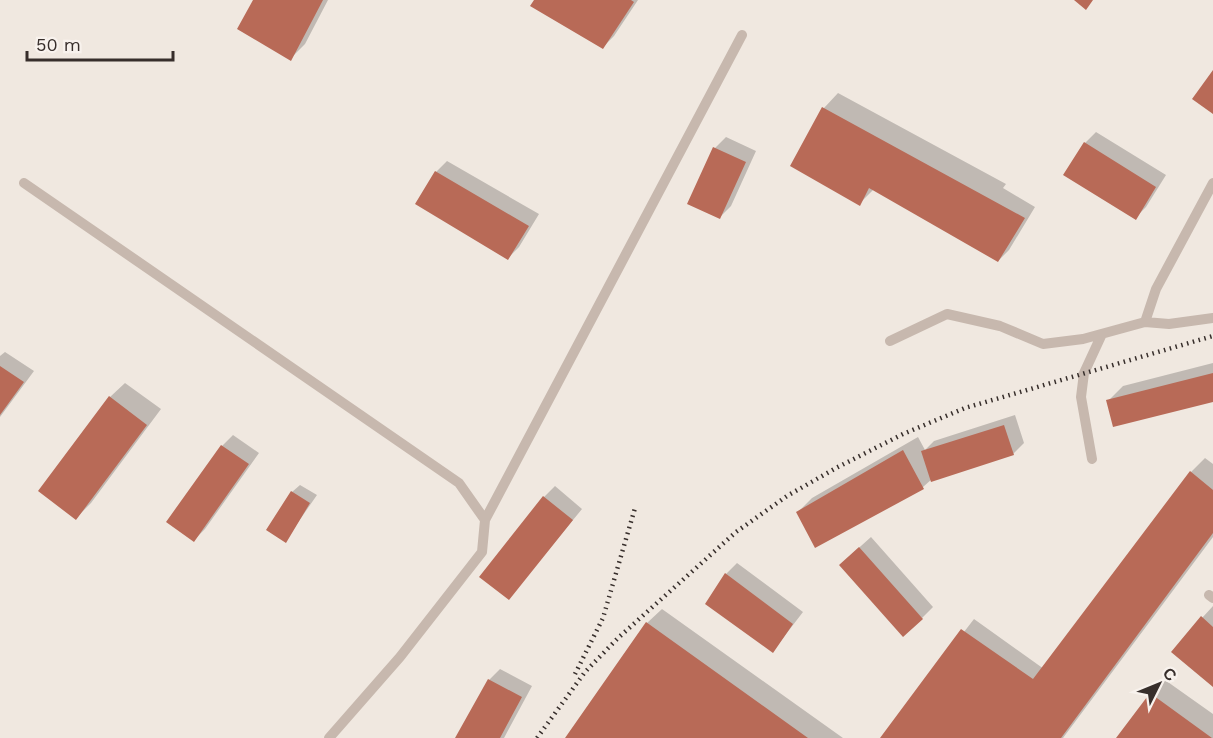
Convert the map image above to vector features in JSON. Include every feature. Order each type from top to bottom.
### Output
[{"type":"lane","points":[[329,738],[400,657],[482,552],[484,520],[742,35]]},
{"type":"lane","points":[[24,183],[459,483],[484,520]]},
{"type":"lane","points":[[1145,322],[1156,289],[1213,183]]},
{"type":"lane","points":[[890,341],[946,314],[1000,326],[1042,344],[1083,339],[1145,322],[1169,324],[1213,318]]},
{"type":"lane","points":[[1092,459],[1081,397],[1084,373],[1102,334]]},
{"type":"building","points":[[253,0],[323,0],[291,61],[237,29]]},
{"type":"building","points":[[534,0],[631,0],[634,2],[603,49],[530,6]]},
{"type":"building","points":[[1074,0],[1093,0],[1086,10]]},
{"type":"building","points":[[1213,70],[1213,114],[1192,99]]},
{"type":"building","points":[[822,107],[1025,218],[998,262],[869,188],[860,206],[790,166]]},
{"type":"building","points":[[1084,142],[1156,187],[1136,220],[1063,175]]},
{"type":"building","points":[[713,147],[746,162],[720,219],[687,204]]},
{"type":"building","points":[[435,171],[529,226],[508,260],[415,204]]},
{"type":"building","points":[[0,366],[24,382],[0,415]]},
{"type":"building","points":[[1213,373],[1213,402],[1113,427],[1106,400]]},
{"type":"building","points":[[109,396],[147,425],[76,520],[38,491]]},
{"type":"building","points":[[1004,425],[1014,455],[931,482],[921,451]]},
{"type":"building","points":[[221,445],[249,464],[194,542],[166,522]]},
{"type":"building","points":[[903,450],[924,489],[815,548],[796,512]]},
{"type":"building","points":[[1190,471],[1213,490],[1213,533],[1061,738],[880,738],[961,629],[1033,679]]},
{"type":"building","points":[[291,491],[310,503],[286,543],[266,530]]},
{"type":"building","points":[[543,496],[573,520],[509,600],[479,577]]},
{"type":"building","points":[[859,547],[923,619],[903,637],[839,565]]},
{"type":"building","points":[[725,573],[793,624],[773,653],[705,604]]},
{"type":"building","points":[[1201,616],[1213,627],[1213,687],[1171,652]]},
{"type":"building","points":[[646,622],[808,738],[565,738]]},
{"type":"building","points":[[488,679],[522,697],[500,738],[455,738]]},
{"type":"building","points":[[1150,693],[1212,738],[1116,738]]},
{"type":"railway","points":[[537,738],[585,672],[618,638],[736,532],[787,496],[903,434],[965,408],[1213,336]]},
{"type":"railway","points":[[575,674],[603,618],[635,508]]}]
